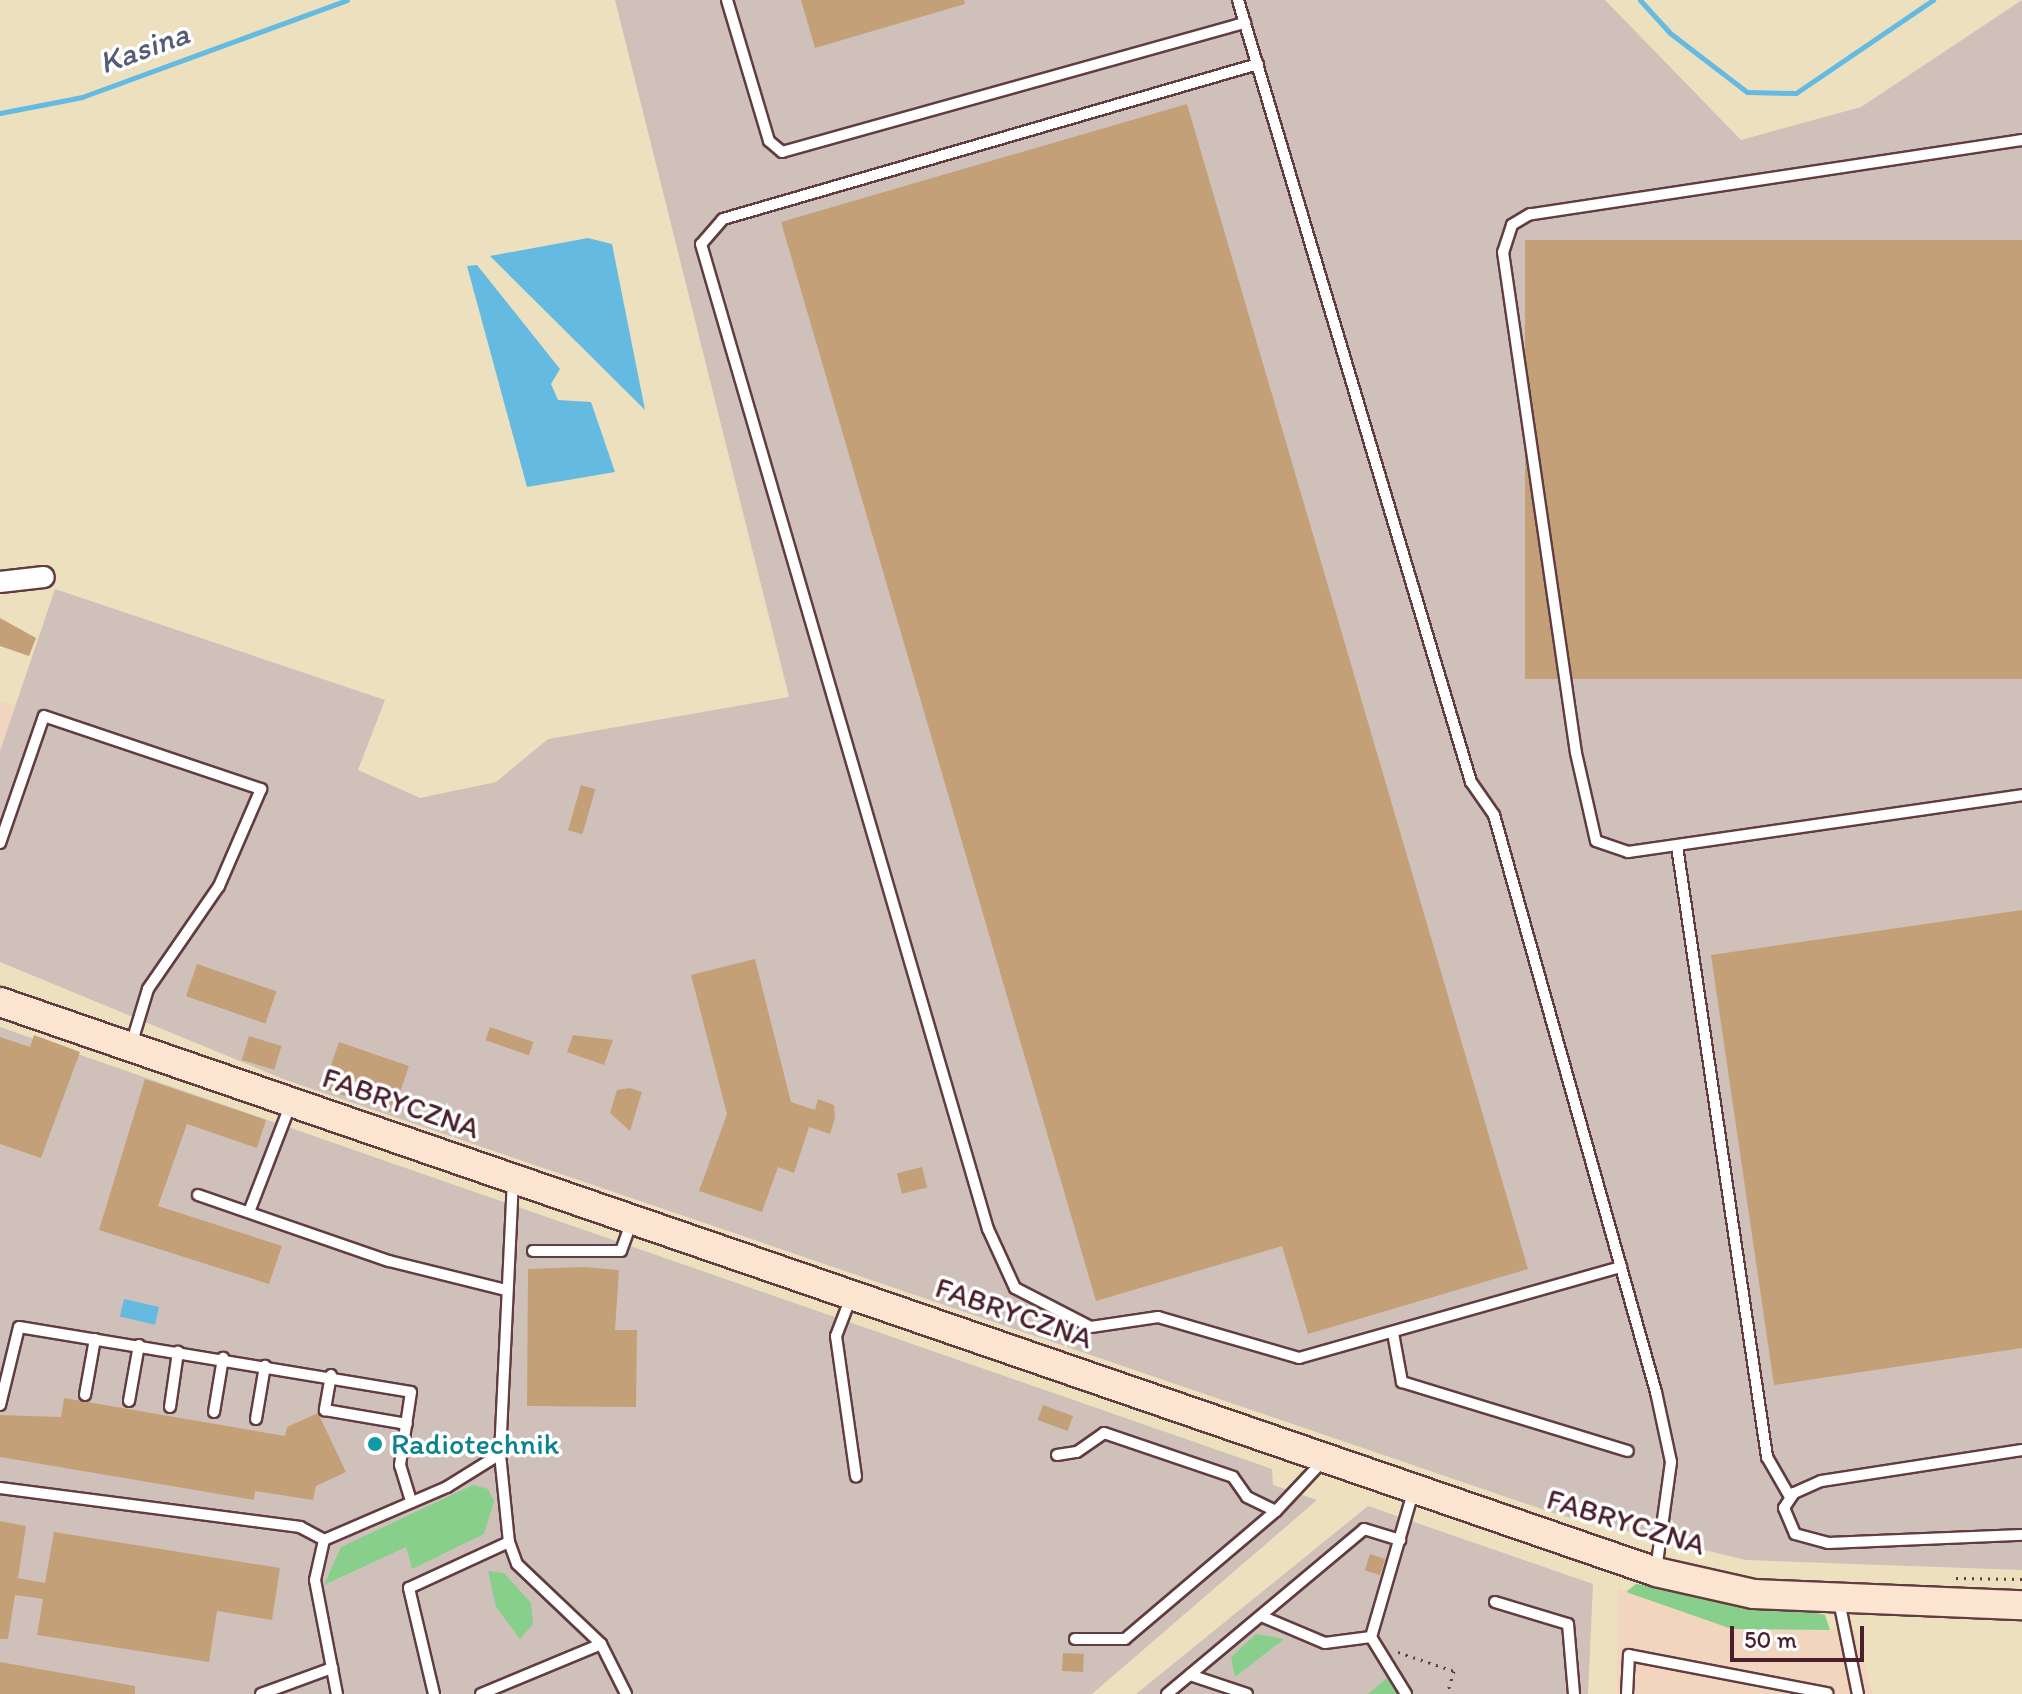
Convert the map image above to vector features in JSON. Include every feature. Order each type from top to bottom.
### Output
[{"type":"main road","name":"FABRYCZNA","points":[[0,1002],[1656,1572],[1754,1594],[1839,1601],[2022,1605]]},
{"type":"street","points":[[0,582],[44,577]]},
{"type":"lane","points":[[727,0],[769,141],[782,152],[1245,23]]},
{"type":"lane","points":[[1238,0],[1471,782],[1494,815],[1621,1267],[1671,1462],[1656,1572]]},
{"type":"lane","points":[[1258,64],[723,219],[701,244],[1008,1279],[1091,1327],[1158,1317],[1295,1358],[1621,1267]]},
{"type":"lane","points":[[2022,140],[1530,214],[1504,239],[1587,824],[1610,850],[1677,846],[2022,795]]},
{"type":"lane","points":[[0,843],[44,716],[261,789],[219,886],[148,989],[131,1047]]},
{"type":"lane","points":[[1677,846],[1767,1457],[1790,1497]]},
{"type":"lane","points":[[249,1212],[292,1101]]},
{"type":"lane","points":[[513,1177],[500,1454],[509,1542],[517,1564],[601,1644],[626,1694]]},
{"type":"lane","points":[[198,1195],[389,1261],[506,1290]]},
{"type":"lane","points":[[533,1251],[621,1251],[632,1218]]},
{"type":"lane","points":[[852,1295],[836,1336],[856,1477]]},
{"type":"lane","points":[[0,1405],[19,1327],[331,1375],[411,1392],[400,1475],[411,1501]]},
{"type":"lane","points":[[1393,1333],[1402,1382],[1628,1451]]},
{"type":"lane","points":[[85,1395],[95,1339]]},
{"type":"lane","points":[[129,1401],[139,1345]]},
{"type":"lane","points":[[170,1407],[178,1352]]},
{"type":"lane","points":[[214,1412],[223,1358]]},
{"type":"lane","points":[[256,1419],[265,1366]]},
{"type":"lane","points":[[331,1375],[325,1410],[407,1424]]},
{"type":"lane","points":[[1057,1455],[1077,1452],[1104,1433],[1233,1477],[1247,1497],[1276,1511]]},
{"type":"lane","points":[[2019,1538],[1828,1543],[1791,1530],[1784,1508],[1790,1497],[1821,1481],[2022,1450]]},
{"type":"lane","points":[[324,1540],[411,1501],[500,1454]]},
{"type":"lane","points":[[1075,1639],[1125,1639],[1276,1511],[1326,1458]]},
{"type":"lane","points":[[0,1488],[300,1527],[324,1540]]},
{"type":"lane","points":[[1406,1694],[1371,1637],[1415,1489]]},
{"type":"lane","points":[[1167,1694],[1364,1529],[1400,1540]]},
{"type":"lane","points":[[324,1540],[315,1580],[337,1694]]},
{"type":"lane","points":[[434,1694],[409,1588],[509,1542]]},
{"type":"lane","points":[[1839,1601],[1858,1694]]},
{"type":"lane","points":[[1495,1602],[1568,1624],[1574,1694]]},
{"type":"lane","points":[[1261,1616],[1325,1643],[1371,1637]]},
{"type":"lane","points":[[481,1694],[601,1644]]},
{"type":"lane","points":[[1627,1694],[1629,1655],[1827,1693]]},
{"type":"lane","points":[[261,1694],[332,1668]]},
{"type":"lane","points":[[1190,1675],[1247,1694]]},
{"type":"path","points":[[1951,1577],[2022,1579]]},
{"type":"path","points":[[1392,1647],[1454,1671],[1447,1694]]},
{"type":"shaded area","points":[[615,0],[1605,0],[1741,140],[1861,107],[2022,0],[2022,1570],[1746,1560],[1559,1515],[283,1079],[0,962],[0,751],[55,589],[385,700],[358,770],[420,798],[496,782],[548,739],[789,697]]},
{"type":"shaded area","points":[[0,701],[15,706],[0,751]]},
{"type":"shaded area","points":[[0,1027],[1272,1469],[1273,1485],[1317,1500],[1092,1694],[0,1694]]},
{"type":"shaded area","points":[[1368,1506],[1593,1584],[1588,1694],[1136,1694]]},
{"type":"shaded area","points":[[1618,1589],[1732,1629],[1855,1631],[1873,1694],[1617,1694]]},
{"type":"green space","points":[[473,1485],[488,1489],[494,1501],[484,1534],[412,1569],[406,1547],[324,1585],[341,1547]]},
{"type":"green space","points":[[488,1571],[504,1573],[531,1603],[533,1624],[520,1639],[496,1607]]},
{"type":"green space","points":[[1636,1584],[1797,1608],[1825,1615],[1830,1630],[1732,1629],[1626,1592]]},
{"type":"green space","points":[[1256,1634],[1284,1639],[1235,1677],[1231,1657]]},
{"type":"green space","points":[[1389,1676],[1398,1694],[1368,1694]]},
{"type":"water","points":[[588,238],[612,244],[645,410],[490,256]]},
{"type":"water","points":[[477,265],[560,369],[551,384],[558,400],[591,402],[615,472],[527,487],[467,266]]},
{"type":"water","points":[[124,1299],[159,1307],[155,1325],[120,1317]]},
{"type":"building","points":[[801,0],[964,0],[965,4],[815,48]]},
{"type":"building","points":[[1187,104],[1528,1269],[1308,1334],[1282,1246],[1096,1301],[781,222]]},
{"type":"building","points":[[1525,240],[2022,240],[2022,679],[1525,679]]},
{"type":"building","points":[[0,618],[36,638],[29,656],[0,646]]},
{"type":"building","points":[[581,785],[595,789],[582,834],[568,830]]},
{"type":"building","points":[[2022,910],[2022,1348],[1774,1385],[1711,955]]},
{"type":"building","points":[[755,959],[791,1102],[815,1110],[818,1099],[834,1105],[835,1118],[830,1134],[809,1127],[794,1173],[778,1167],[762,1212],[699,1191],[727,1114],[691,975]]},
{"type":"building","points":[[197,964],[276,991],[265,1023],[186,996]]},
{"type":"building","points":[[490,1027],[533,1042],[529,1055],[485,1040]]},
{"type":"building","points":[[34,1035],[80,1052],[41,1158],[0,1144],[0,1037],[30,1047]]},
{"type":"building","points":[[573,1035],[613,1040],[604,1065],[567,1052]]},
{"type":"building","points":[[249,1036],[282,1046],[274,1070],[242,1060]]},
{"type":"building","points":[[339,1042],[409,1066],[393,1112],[323,1088]]},
{"type":"building","points":[[145,1079],[266,1120],[257,1148],[187,1124],[158,1206],[282,1246],[269,1284],[99,1230]]},
{"type":"building","points":[[630,1088],[642,1092],[630,1131],[610,1113],[617,1090]]},
{"type":"building","points":[[922,1167],[927,1187],[902,1194],[897,1173]]},
{"type":"building","points":[[583,1267],[619,1270],[615,1330],[637,1330],[636,1407],[527,1406],[528,1269]]},
{"type":"building","points":[[64,1398],[285,1436],[287,1427],[318,1413],[346,1472],[316,1486],[313,1500],[255,1491],[254,1500],[0,1457],[0,1415],[61,1417]]},
{"type":"building","points":[[1043,1405],[1073,1416],[1068,1431],[1038,1420]]},
{"type":"building","points":[[0,1521],[26,1526],[18,1578],[45,1583],[54,1532],[280,1568],[272,1620],[217,1611],[209,1662],[37,1635],[43,1599],[15,1595],[8,1639],[0,1639]]},
{"type":"building","points":[[1370,1554],[1385,1559],[1380,1575],[1365,1570]]},
{"type":"building","points":[[1063,1653],[1084,1654],[1083,1672],[1062,1671]]},
{"type":"building","points":[[0,1662],[135,1686],[135,1694],[0,1694]]},
{"type":"waterway","name":"Kasina","points":[[0,113],[82,97],[347,0]]},
{"type":"waterway","name":"Kasina","points":[[1640,0],[1670,33],[1747,92],[1796,93],[1933,0]]},
{"type":"place","name":"Radiotechnik","points":[[375,1444]]}]
